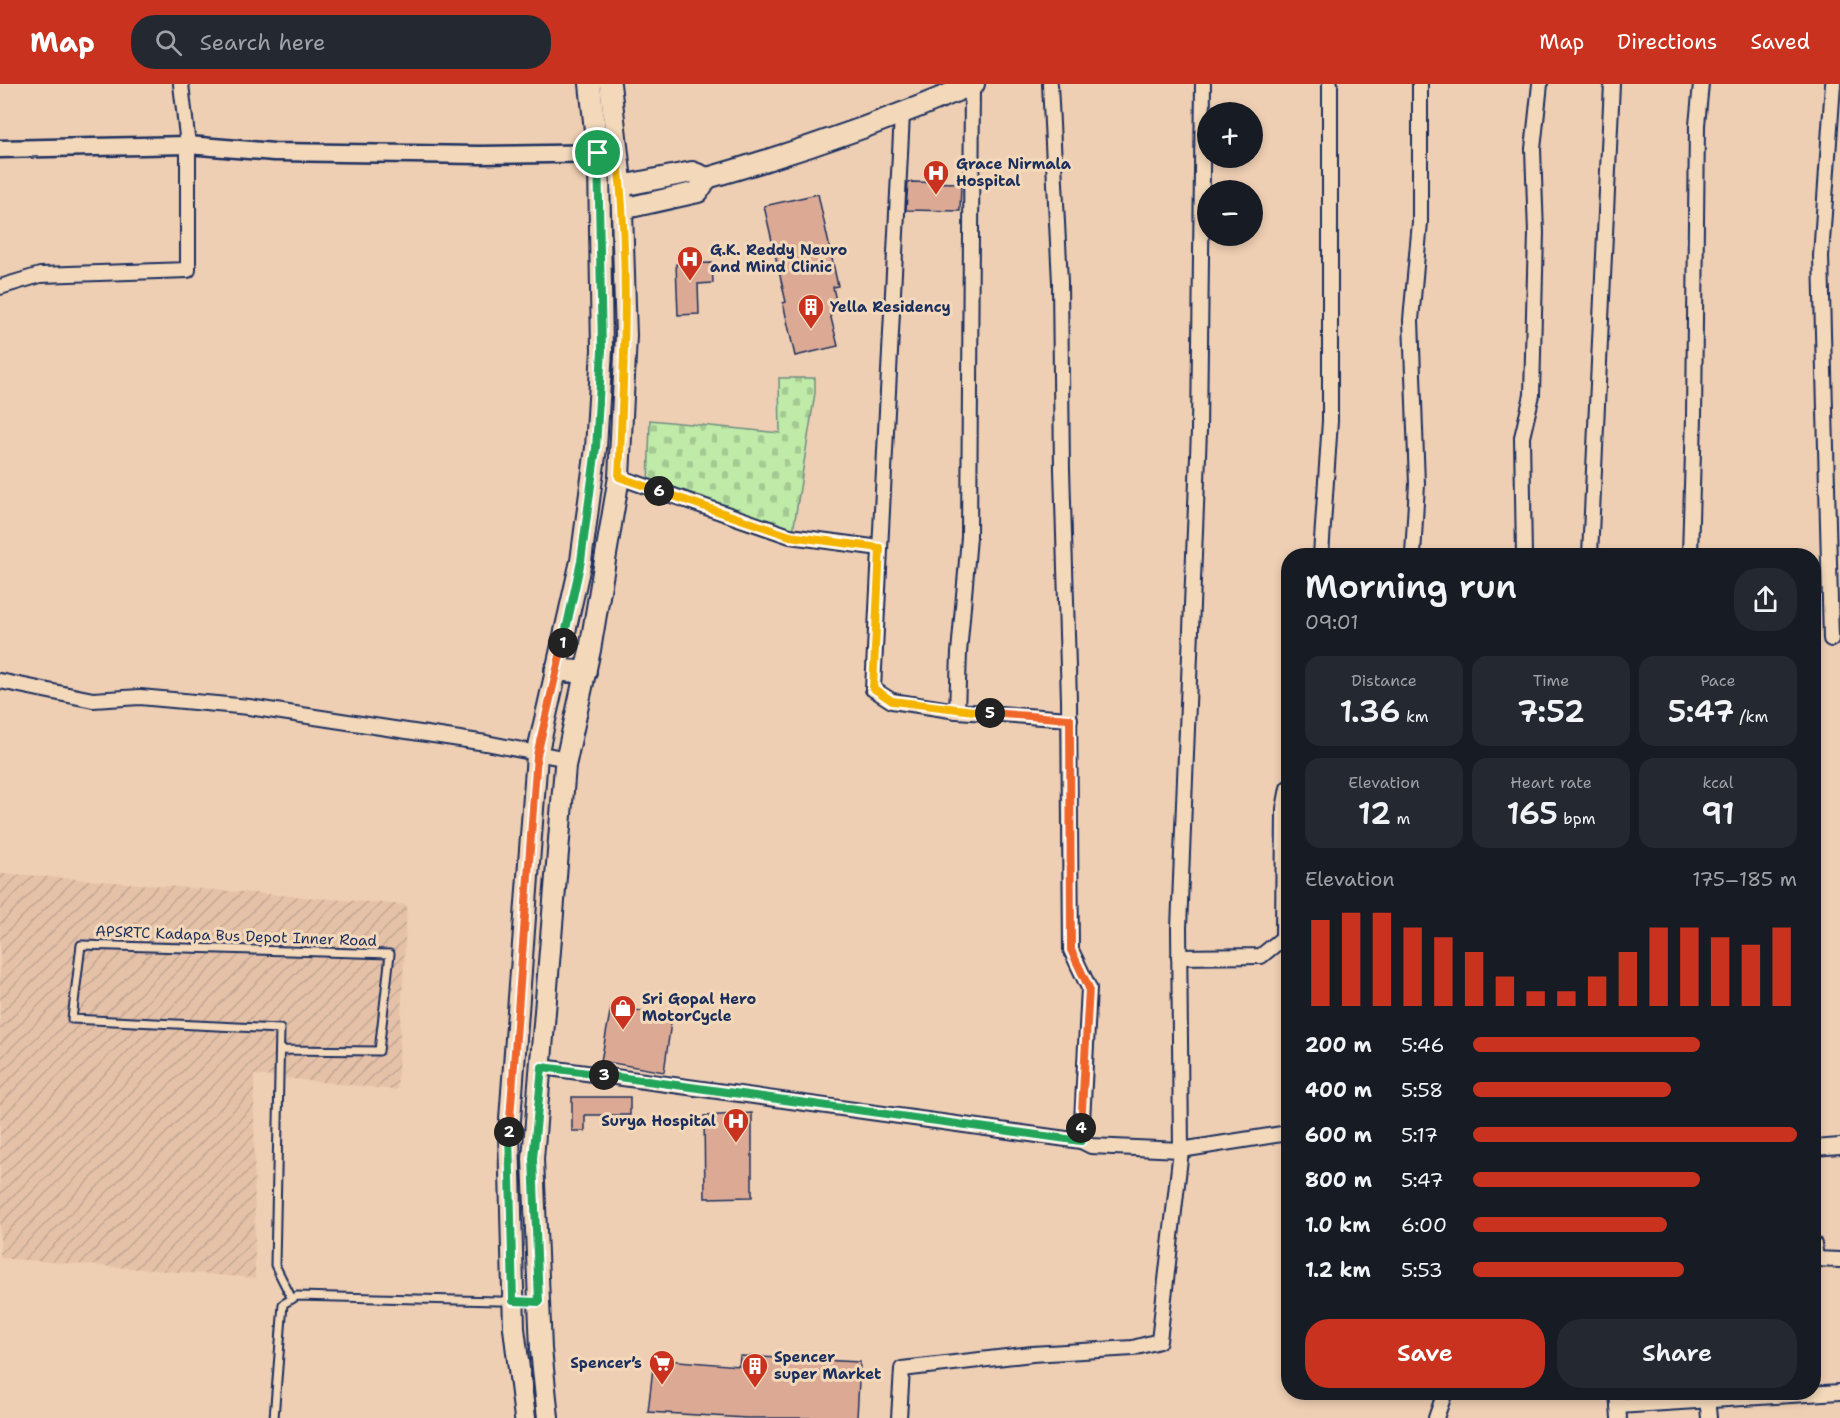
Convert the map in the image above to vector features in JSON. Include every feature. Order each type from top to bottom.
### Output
[{"type":"main road","points":[[548,1418],[539,1302],[533,1159],[567,759],[585,672],[619,477],[626,336],[621,186],[608,153],[590,84]]},
{"type":"main road","points":[[525,1418],[513,1301],[509,1133],[537,755],[581,561],[596,448],[602,350],[610,84]]},
{"type":"main road","points":[[621,186],[692,172],[707,178],[796,153],[902,114],[973,84]]},
{"type":"main road","points":[[622,209],[698,192],[707,178]]},
{"type":"main road","points":[[556,670],[585,672]]},
{"type":"street","points":[[0,287],[40,274],[188,270],[189,145],[182,84]]},
{"type":"street","points":[[957,711],[959,653],[969,537],[973,84]]},
{"type":"street","points":[[1050,84],[1060,282],[1070,719],[1071,950],[1089,988],[1081,1141]]},
{"type":"street","points":[[899,1418],[902,1369],[1032,1354],[1133,1348],[1159,1341],[1181,1150],[1179,957],[1182,829],[1199,431],[1203,84]]},
{"type":"street","points":[[1321,548],[1330,421],[1330,84]]},
{"type":"street","points":[[1413,548],[1417,484],[1411,320],[1420,222],[1420,84]]},
{"type":"street","points":[[1524,548],[1522,437],[1532,395],[1536,233],[1533,149],[1540,84]]},
{"type":"street","points":[[1590,548],[1611,84]]},
{"type":"street","points":[[1690,548],[1697,125],[1701,84]]},
{"type":"street","points":[[1831,639],[1821,256],[1833,84]]},
{"type":"street","points":[[902,114],[873,688],[892,701],[957,711],[1070,719]]},
{"type":"street","points":[[0,149],[189,145],[274,152],[608,153]]},
{"type":"street","points":[[619,477],[790,536],[880,548]]},
{"type":"street","points":[[0,681],[93,700],[140,696],[249,707],[486,743],[537,755],[567,759]]},
{"type":"street","points":[[1179,957],[1261,956],[1281,943]]},
{"type":"street","points":[[542,1067],[1081,1141],[1090,1146],[1181,1150],[1281,1134]]},
{"type":"street","points":[[1821,1147],[1840,1146]]},
{"type":"street","points":[[1821,1259],[1840,1260]]},
{"type":"street","points":[[1821,1393],[1840,1392]]},
{"type":"street","points":[[1436,1418],[1442,1400]]},
{"type":"street","points":[[1618,1405],[1682,1400]]},
{"type":"street","points":[[1707,1400],[1709,1418]]},
{"type":"lane","name":"APSRTC Kadapa Bus Depot Inner Road","points":[[281,1050],[379,1051],[390,954],[81,945],[72,1019],[280,1029],[276,1265],[292,1299]]},
{"type":"lane","points":[[274,1418],[283,1304],[297,1296],[539,1302]]},
{"type":"shaded area","points":[[0,873],[407,905],[397,1090],[254,1075],[255,1278],[0,1258]]},
{"type":"green space","points":[[779,378],[815,378],[815,393],[793,532],[648,487],[650,420],[780,433]]},
{"type":"building","points":[[908,182],[961,183],[960,211],[906,210]]},
{"type":"building","points":[[818,194],[838,286],[833,287],[838,311],[830,314],[838,346],[795,356],[783,303],[786,302],[764,206]]},
{"type":"building","points":[[712,263],[713,283],[698,284],[699,314],[678,315],[676,264]]},
{"type":"building","points":[[611,1007],[672,1015],[664,1072],[601,1061]]},
{"type":"building","points":[[572,1097],[630,1097],[630,1115],[585,1115],[585,1131],[572,1131]]},
{"type":"building","points":[[752,1113],[752,1197],[705,1198],[704,1116]]},
{"type":"building","name":"Spencer super Market","points":[[740,1356],[860,1362],[857,1418],[746,1418],[648,1412],[654,1359],[739,1366]]},
{"type":"place","name":"Grace Nirmala Hospital","points":[[936,196]]},
{"type":"place","name":"G.K. Reddy Neuro and Mind Clinic","points":[[690,282]]},
{"type":"place","name":"Yella Residency","points":[[811,330]]},
{"type":"place","name":"Sri Gopal Hero MotorCycle","points":[[623,1031]]},
{"type":"place","name":"Surya Hospital","points":[[736,1144]]},
{"type":"place","name":"Spencer’s","points":[[662,1386]]},
{"type":"place","name":"Spencer super Market","points":[[755,1389]]},
{"type":"route","points":[[617,152],[621,181],[626,336],[619,477],[790,536],[880,548],[873,688],[892,701],[957,711],[1070,719],[1071,950],[1089,988],[1081,1141],[542,1067],[533,1159],[539,1302],[513,1301],[509,1133],[537,755],[581,561],[596,448],[602,350],[598,153],[617,152]]}]
